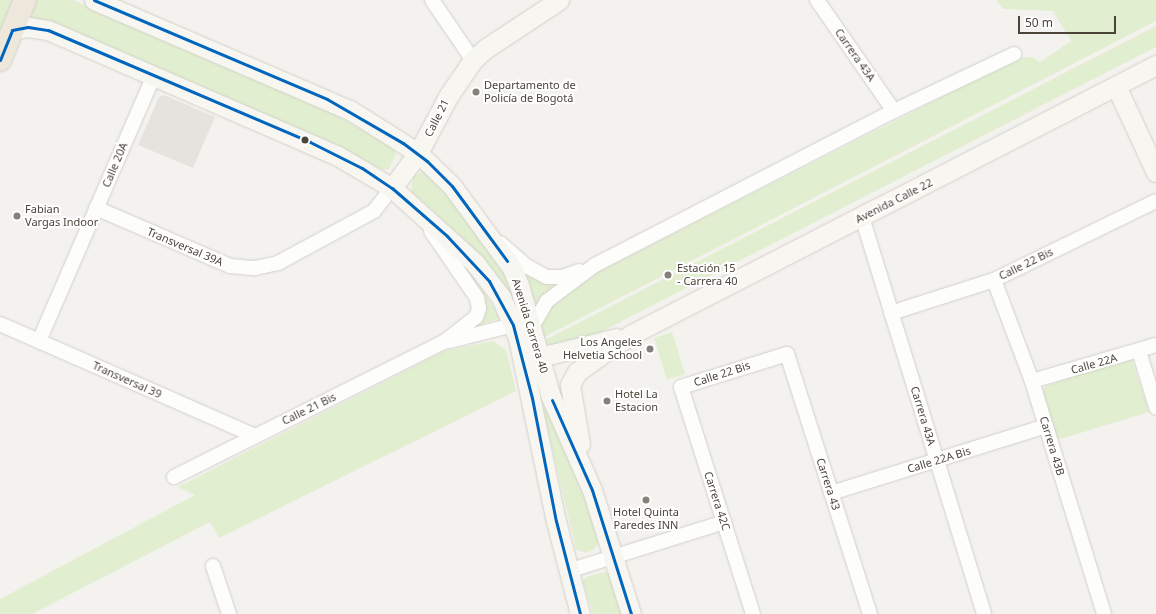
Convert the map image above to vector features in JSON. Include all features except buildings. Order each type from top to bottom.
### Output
[{"type":"highway","points":[[0,60],[25,0]]},
{"type":"main road","name":"Avenida Carrera 40","points":[[94,0],[327,99],[373,124],[418,153],[452,186],[512,268],[532,327],[551,397],[586,473],[631,614]]},
{"type":"main road","name":"Calle 21","points":[[398,193],[449,95],[473,60],[485,49],[559,0]]},
{"type":"main road","name":"Avenida Carrera 40","points":[[12,30],[28,27],[48,30],[152,77],[310,142],[362,168],[398,193],[475,263],[501,297],[513,325],[532,398],[568,571],[580,614]]},
{"type":"main road","name":"Avenida Calle 22","points":[[586,473],[570,397],[571,380],[585,366],[632,334],[1156,65]]},
{"type":"main road","points":[[1116,86],[1156,172]]},
{"type":"main road","name":"Avenida Calle 22","points":[[540,357],[632,334]]},
{"type":"street","points":[[432,0],[473,60]]},
{"type":"street","name":"Carrera 43A","points":[[817,0],[894,111]]},
{"type":"street","points":[[486,232],[528,267],[547,277],[562,277],[595,265],[894,111],[1014,54]]},
{"type":"street","name":"Calle 20A","points":[[39,341],[152,77]]},
{"type":"street","name":"Calle 21","points":[[278,263],[374,211],[398,193]]},
{"type":"street","name":"Calle 21 Bis","points":[[174,476],[444,342],[476,317],[479,309],[478,298],[441,245],[398,193]]},
{"type":"street","name":"Calle 22 Bis","points":[[891,313],[994,280],[1156,201]]},
{"type":"street","name":"Transversal 39A","points":[[96,208],[230,266],[255,268],[278,263]]},
{"type":"street","name":"Carrera 43A","points":[[862,217],[984,614]]},
{"type":"street","points":[[532,327],[542,306],[547,301],[595,265]]},
{"type":"street","name":"Carrera 43B","points":[[994,280],[1032,382],[1104,614]]},
{"type":"street","name":"Transversal 39","points":[[0,324],[255,436]]},
{"type":"street","name":"Calle 21 Bis","points":[[444,342],[513,325]]},
{"type":"street","name":"Calle 22A","points":[[1032,382],[1156,345]]},
{"type":"street","points":[[1139,351],[1156,407]]},
{"type":"street","name":"Calle 22 Bis","points":[[681,387],[787,354]]},
{"type":"street","name":"Carrera 43","points":[[787,354],[870,614]]},
{"type":"street","name":"Carrera 42C","points":[[681,387],[753,614]]},
{"type":"street","name":"Calle 22A Bis","points":[[831,493],[1046,426]]},
{"type":"street","points":[[568,571],[724,522]]},
{"type":"street","points":[[213,566],[229,614]]},
{"type":"green space","points":[[0,0],[20,0],[0,46]]},
{"type":"green space","points":[[32,0],[73,0],[324,108],[394,148],[396,154],[389,169],[383,170],[322,138],[24,21]]},
{"type":"green space","points":[[996,0],[1156,0],[1156,21],[542,338],[537,323],[540,313],[590,276],[1019,58],[1032,57],[1040,62],[1071,41],[1053,11],[1003,9]]},
{"type":"green space","points":[[1156,26],[1156,47],[583,341],[545,347],[543,341]]},
{"type":"green space","points":[[424,171],[428,173],[472,225],[502,266],[526,329],[488,266],[465,241],[411,191],[413,176]]},
{"type":"green space","points":[[460,266],[487,296],[500,318],[460,332],[480,315]]},
{"type":"green space","points":[[519,269],[536,279],[563,281],[534,310]]},
{"type":"green space","points":[[672,332],[685,374],[667,380],[654,338]]},
{"type":"green space","points":[[493,341],[506,350],[516,391],[219,538],[210,522],[32,614],[0,614],[0,599],[195,495],[178,487],[444,351]]},
{"type":"green space","points":[[1131,357],[1149,412],[1057,440],[1042,393],[1046,386]]},
{"type":"green space","points":[[547,408],[590,511],[598,541],[596,548],[586,553],[576,549],[543,409]]},
{"type":"green space","points":[[605,572],[610,574],[622,614],[593,614],[583,581],[586,577]]},
{"type":"shaded area","points":[[164,95],[215,117],[193,168],[138,145],[159,97]]},
{"type":"transit line","points":[[94,0],[327,99],[403,143],[427,161],[452,186],[507,261]]},
{"type":"transit line","points":[[0,60],[12,30],[28,27],[48,30],[310,142],[362,168],[392,188],[447,236],[489,281],[513,325],[532,398],[556,521],[580,614]]},
{"type":"transit line","points":[[552,400],[592,490],[631,614]]},
{"type":"place","name":"Departamento de Policía de Bogotá","points":[[476,92]]},
{"type":"place","name":"Fabian Vargas Indoor","points":[[17,216]]},
{"type":"place","name":"Estación 15 - Carrera 40","points":[[668,275]]},
{"type":"place","name":"Los Angeles Helvetia School","points":[[650,349]]},
{"type":"place","name":"Hotel La Estacion","points":[[607,401]]},
{"type":"place","name":"Hotel Quinta Paredes INN","points":[[646,500]]}]
